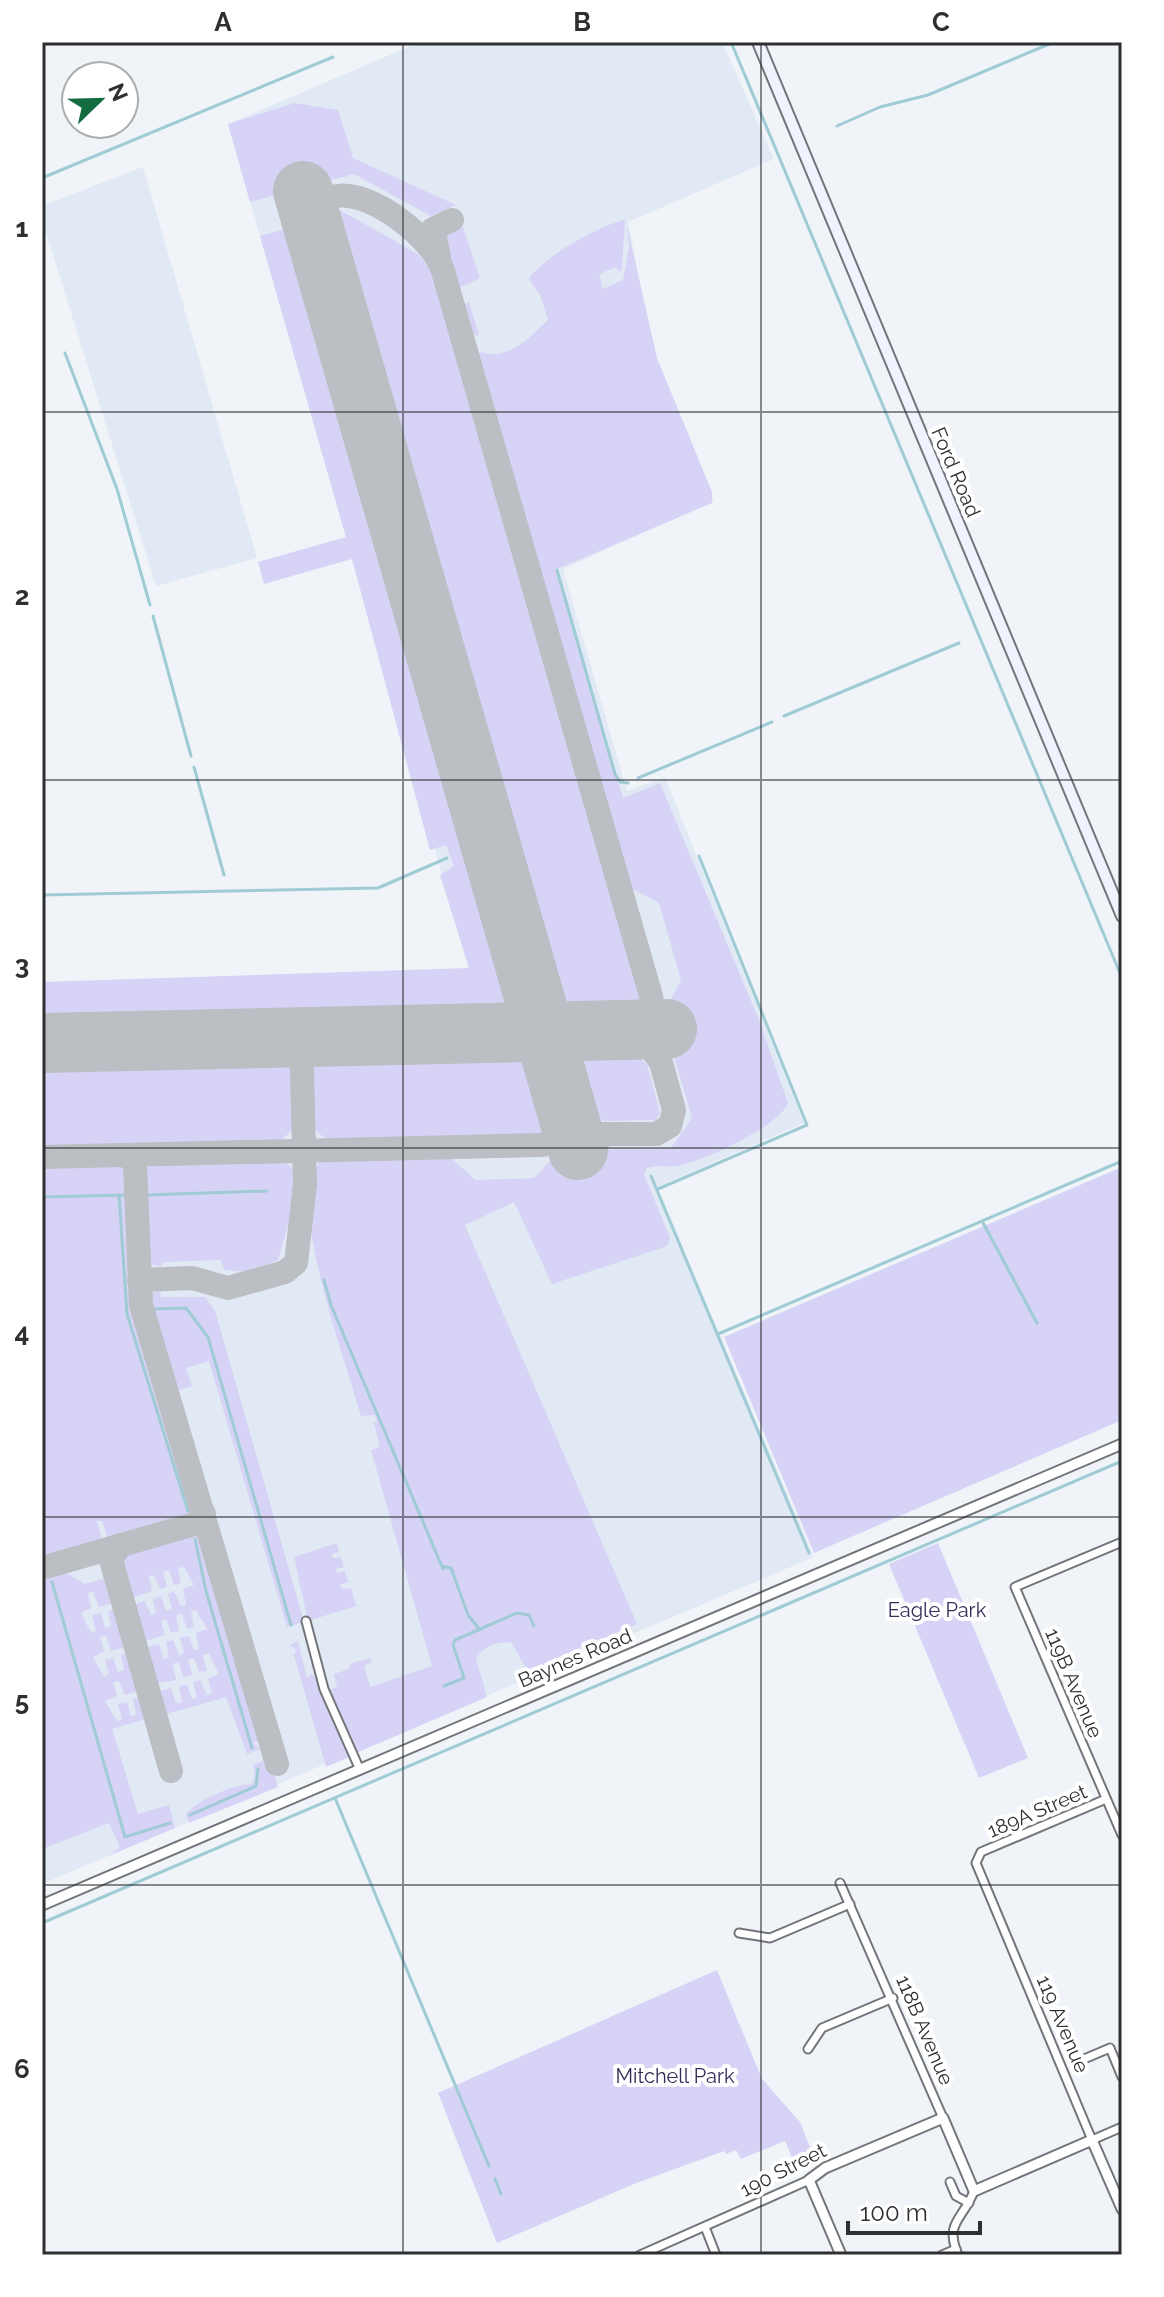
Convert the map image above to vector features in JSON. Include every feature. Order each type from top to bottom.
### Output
[{"type":"main road","name":"Ford Road","points":[[758,42],[1122,916]]},
{"type":"street","name":"Baynes Road","points":[[42,1905],[1122,1444]]},
{"type":"street","name":"119B Avenue","points":[[1122,1542],[1015,1587],[1122,1835]]},
{"type":"street","points":[[306,1621],[324,1689],[360,1770]]},
{"type":"street","name":"189A Street","points":[[981,1852],[1106,1799]]},
{"type":"street","name":"119 Avenue","points":[[981,1852],[976,1863],[1092,2140],[1118,2188],[1122,2209]]},
{"type":"street","name":"118B Avenue","points":[[840,1883],[893,1998],[974,2191]]},
{"type":"street","points":[[739,1933],[770,1938],[850,1904]]},
{"type":"street","points":[[808,2049],[822,2028],[893,1998]]},
{"type":"street","points":[[1084,2059],[1110,2048],[1122,2077]]},
{"type":"street","name":"190 Street","points":[[640,2255],[809,2180],[825,2168],[943,2118]]},
{"type":"street","points":[[942,2255],[957,2252],[950,2234],[974,2191],[1122,2127]]},
{"type":"street","points":[[809,2180],[841,2255]]},
{"type":"street","points":[[950,2182],[956,2196],[969,2203]]},
{"type":"street","points":[[705,2227],[716,2255]]},
{"type":"shaded area","points":[[420,42],[722,42],[774,159],[628,222],[655,358],[714,501],[563,569],[627,791],[665,777],[804,1123],[657,1187],[814,1557],[42,1884],[42,984],[469,970],[228,124]]},
{"type":"shaded area","points":[[143,167],[257,558],[156,586],[42,219],[42,206]]},
{"type":"green space","points":[[295,103],[338,110],[353,158],[456,205],[431,216],[354,174],[250,202],[228,124]]},
{"type":"green space","points":[[338,209],[418,254],[441,283],[645,995],[631,1015],[555,1017],[326,220]]},
{"type":"green space","points":[[625,220],[622,268],[620,272],[616,267],[599,274],[603,289],[623,280],[629,247],[627,226],[657,358],[712,492],[712,503],[557,569],[623,798],[660,783],[759,1020],[788,1103],[771,1122],[721,1150],[677,1166],[647,1168],[644,1174],[670,1238],[667,1246],[552,1284],[514,1202],[465,1225],[637,1624],[558,1657],[562,1665],[531,1678],[512,1643],[491,1645],[476,1659],[487,1697],[356,1753],[329,1690],[337,1687],[334,1674],[349,1669],[351,1663],[371,1658],[371,1662],[364,1666],[370,1687],[432,1666],[371,1450],[380,1447],[374,1423],[377,1421],[375,1415],[361,1416],[318,1265],[309,1206],[310,1183],[316,1168],[324,1156],[446,1153],[475,1180],[534,1178],[561,1150],[565,1159],[594,1150],[671,1148],[692,1118],[671,1046],[671,1015],[663,1014],[681,980],[659,903],[625,885],[474,357],[481,352],[509,351],[548,320],[540,295],[529,279],[535,271],[572,244],[601,228]]},
{"type":"green space","points":[[297,226],[524,1017],[42,1028],[42,982],[469,968],[440,875],[454,866],[446,845],[430,850],[352,559],[264,584],[258,562],[346,537],[260,236]]},
{"type":"green space","points":[[463,227],[480,278],[459,288],[453,287],[440,239]]},
{"type":"green space","points":[[469,302],[479,335],[468,336],[460,307]]},
{"type":"green space","points":[[563,1046],[621,1046],[647,1064],[660,1113],[656,1120],[604,1121],[579,1102]]},
{"type":"green space","points":[[533,1048],[553,1121],[539,1140],[331,1144],[310,1125],[309,1072],[328,1053]]},
{"type":"green space","points":[[275,1053],[296,1073],[297,1125],[277,1145],[42,1150],[42,1058]]},
{"type":"green space","points":[[279,1157],[292,1168],[299,1186],[278,1260],[248,1272],[225,1270],[220,1260],[164,1262],[161,1266],[143,1263],[140,1177],[145,1161]]},
{"type":"green space","points":[[124,1160],[130,1174],[135,1298],[167,1404],[162,1407],[193,1513],[108,1539],[102,1521],[97,1521],[102,1541],[42,1558],[42,1162]]},
{"type":"green space","points":[[1122,1167],[1122,1420],[814,1553],[724,1337]]},
{"type":"green space","points":[[160,1290],[161,1297],[205,1297],[215,1311],[304,1622],[287,1627],[209,1361],[186,1368],[192,1386],[173,1392],[145,1296]]},
{"type":"green space","points":[[192,1534],[200,1535],[259,1741],[253,1743],[260,1749],[247,1754],[226,1697],[163,1715],[157,1692],[171,1688],[176,1703],[182,1702],[179,1686],[187,1685],[192,1699],[197,1697],[193,1682],[200,1680],[207,1695],[212,1693],[208,1679],[219,1674],[209,1653],[203,1655],[207,1671],[199,1672],[194,1658],[188,1660],[192,1675],[183,1677],[179,1662],[173,1664],[176,1680],[154,1684],[145,1648],[159,1644],[164,1659],[169,1657],[166,1642],[173,1640],[179,1655],[184,1653],[180,1638],[189,1636],[194,1650],[199,1649],[196,1633],[207,1629],[196,1610],[191,1611],[194,1627],[187,1629],[182,1614],[176,1615],[179,1631],[171,1633],[166,1619],[161,1621],[165,1635],[142,1642],[132,1605],[145,1601],[151,1615],[156,1613],[153,1599],[161,1596],[166,1611],[172,1609],[168,1594],[174,1591],[181,1606],[186,1605],[183,1589],[194,1585],[184,1567],[178,1568],[181,1583],[174,1585],[169,1570],[163,1572],[167,1587],[160,1589],[154,1575],[149,1576],[152,1591],[131,1598],[119,1557]]},
{"type":"green space","points":[[337,1543],[339,1552],[332,1554],[333,1558],[341,1557],[344,1567],[336,1569],[337,1573],[345,1571],[348,1582],[340,1585],[342,1589],[351,1588],[356,1606],[308,1621],[294,1557]]},
{"type":"green space","name":"Eagle Park","points":[[938,1543],[1028,1758],[979,1778],[889,1564]]},
{"type":"green space","points":[[62,1571],[85,1584],[109,1577],[116,1602],[99,1607],[93,1592],[88,1593],[91,1608],[81,1613],[91,1633],[96,1631],[92,1615],[101,1613],[105,1628],[111,1626],[108,1611],[118,1608],[128,1646],[111,1651],[106,1636],[100,1637],[104,1652],[93,1657],[104,1677],[109,1674],[105,1660],[113,1658],[118,1672],[124,1670],[121,1655],[130,1652],[141,1690],[125,1695],[119,1681],[113,1682],[117,1696],[105,1701],[117,1721],[122,1719],[118,1704],[127,1702],[131,1716],[136,1715],[133,1699],[143,1696],[149,1718],[112,1729],[138,1814],[169,1805],[175,1828],[111,1855],[120,1847],[109,1823],[42,1849],[42,1577]]},
{"type":"green space","points":[[298,1641],[307,1678],[311,1674],[315,1677],[349,1757],[326,1767],[294,1655],[297,1650],[289,1645]]},
{"type":"green space","points":[[269,1759],[278,1787],[189,1823],[186,1814],[192,1809],[226,1790],[252,1784],[255,1776],[253,1765]]},
{"type":"green space","name":"Mitchell Park","points":[[717,1970],[762,2079],[800,2122],[814,2157],[799,2174],[785,2141],[741,2159],[736,2150],[726,2154],[724,2151],[634,2184],[497,2243],[438,2093]]},
{"type":"waterway","points":[[731,42],[1122,978]]},
{"type":"waterway","points":[[837,126],[880,107],[928,95],[1054,42]]},
{"type":"waterway","points":[[42,178],[333,57]]},
{"type":"waterway","points":[[65,353],[117,489],[150,605]]},
{"type":"waterway","points":[[557,570],[615,774],[620,782],[628,783]]},
{"type":"waterway","points":[[153,616],[191,756]]},
{"type":"waterway","points":[[784,716],[959,643]]},
{"type":"waterway","points":[[638,778],[772,722]]},
{"type":"waterway","points":[[194,767],[224,875]]},
{"type":"waterway","points":[[658,1189],[807,1125],[699,856]]},
{"type":"waterway","points":[[42,895],[378,888],[447,858]]},
{"type":"waterway","points":[[718,1334],[1122,1161]]},
{"type":"waterway","points":[[651,1176],[809,1553]]},
{"type":"waterway","points":[[146,1195],[267,1191]]},
{"type":"waterway","points":[[119,1195],[127,1314],[188,1511]]},
{"type":"waterway","points":[[42,1197],[127,1195]]},
{"type":"waterway","points":[[982,1221],[1037,1323]]},
{"type":"waterway","points":[[324,1280],[331,1305],[443,1569]]},
{"type":"waterway","points":[[151,1309],[186,1308],[208,1337],[291,1625]]},
{"type":"waterway","points":[[42,1923],[1122,1461]]},
{"type":"waterway","points":[[195,1539],[206,1591],[252,1748]]},
{"type":"waterway","points":[[442,1566],[451,1568],[468,1615],[480,1630]]},
{"type":"waterway","points":[[52,1582],[125,1837],[170,1823]]},
{"type":"waterway","points":[[444,1686],[464,1678],[453,1645],[455,1640],[517,1613],[529,1615],[534,1626]]},
{"type":"waterway","points":[[190,1815],[256,1786],[258,1769]]},
{"type":"waterway","points":[[335,1798],[489,2166]]},
{"type":"waterway","points":[[495,2179],[501,2194]]},
{"type":"taxiway","points":[[312,223],[311,212],[318,202],[340,196],[361,199],[390,213],[417,234],[443,271],[651,996],[660,1059],[674,1110],[670,1126],[656,1134],[598,1134],[581,1125],[564,1102]]},
{"type":"taxiway","points":[[439,257],[433,229],[452,220]]},
{"type":"taxiway","points":[[620,1030],[644,1039],[660,1061]]},
{"type":"taxiway","points":[[139,1280],[192,1278],[228,1288],[285,1272],[296,1263],[305,1184],[301,1037]]},
{"type":"taxiway","points":[[42,1157],[540,1145],[603,1136]]},
{"type":"taxiway","points":[[123,1155],[132,1159],[135,1166],[141,1305],[277,1764]]},
{"type":"taxiway","points":[[42,1568],[198,1523],[204,1514]]},
{"type":"taxiway","points":[[120,1545],[111,1560],[171,1771]]},
{"type":"runway","points":[[303,191],[578,1150]]},
{"type":"runway","points":[[42,1043],[667,1029]]}]
